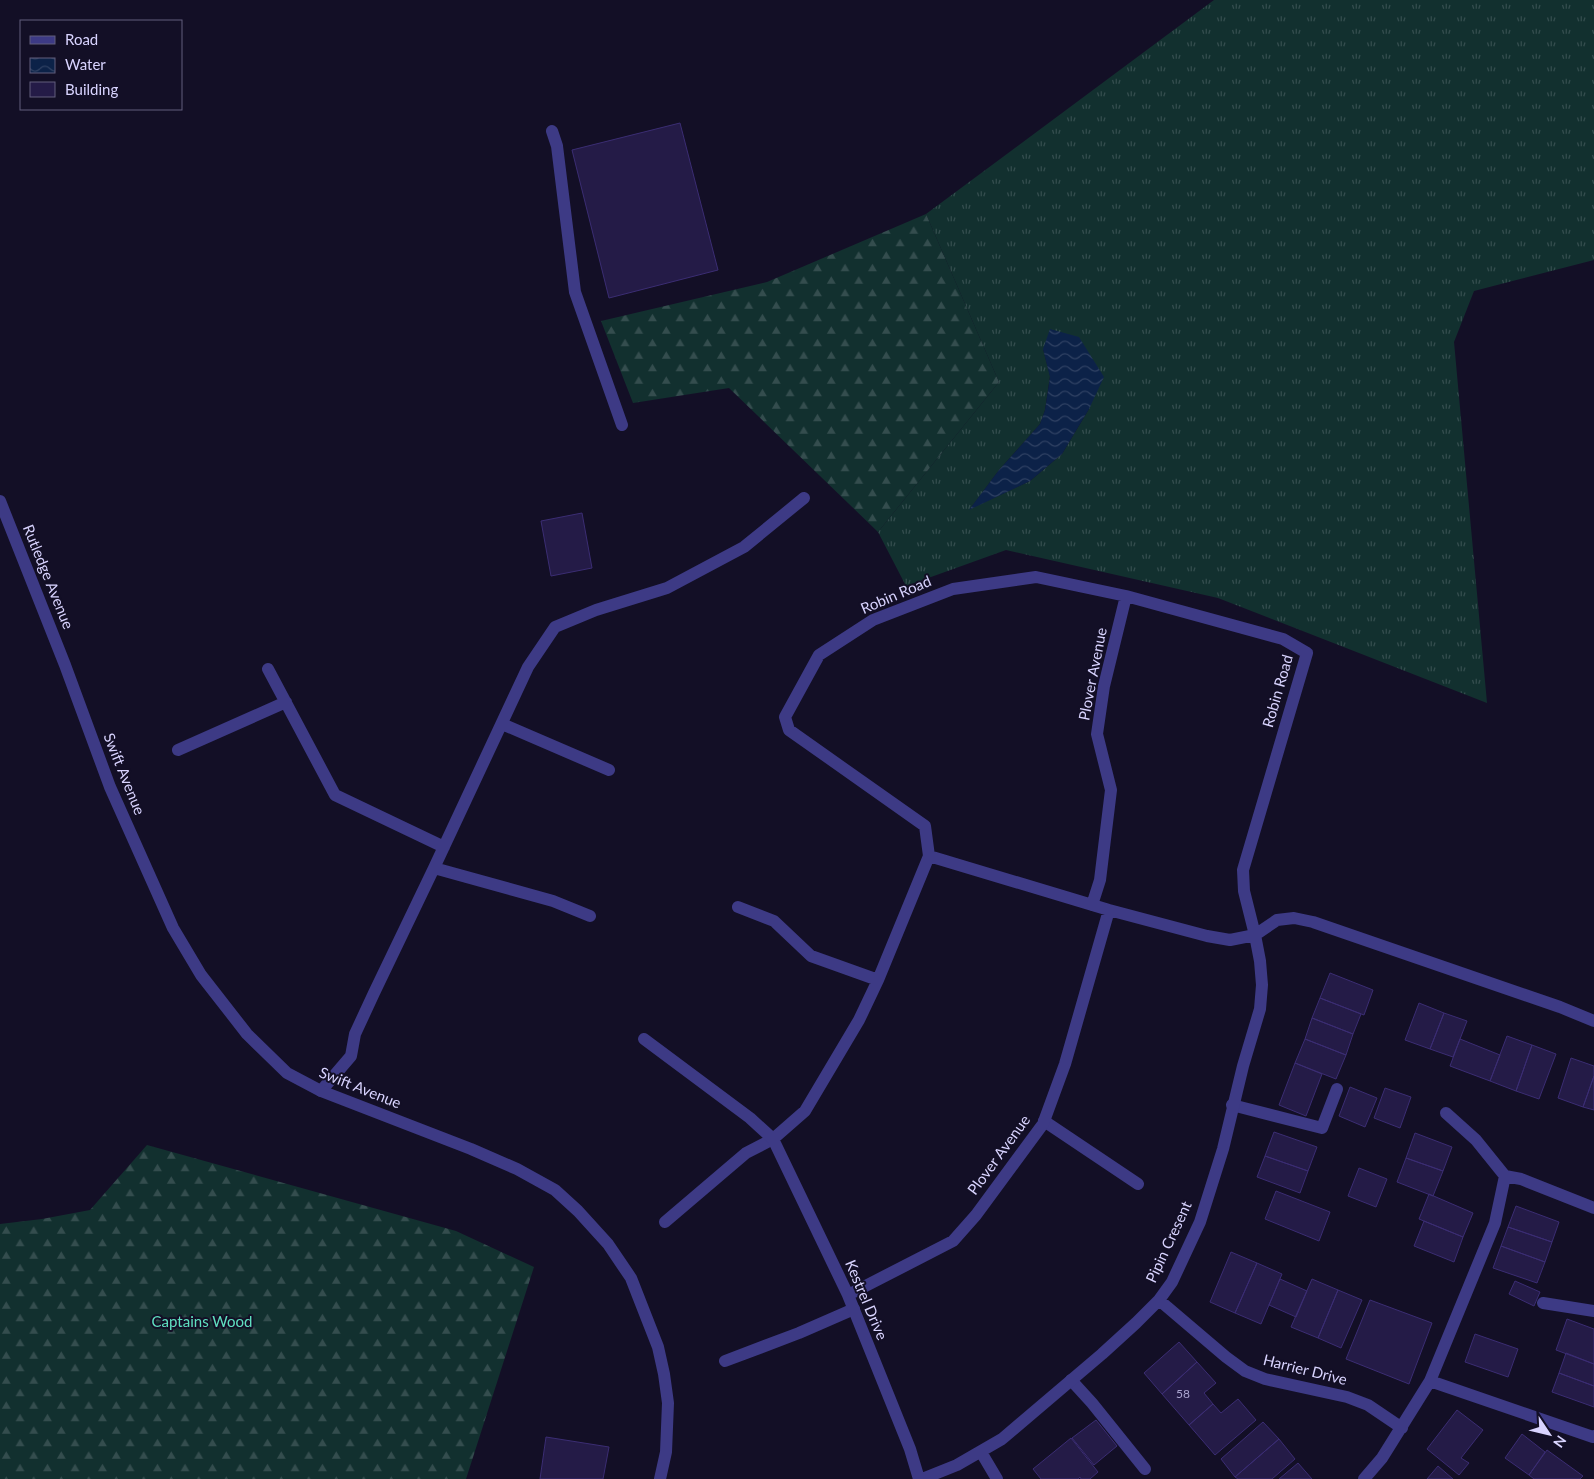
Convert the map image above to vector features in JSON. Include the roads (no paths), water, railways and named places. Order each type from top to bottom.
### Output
[{"type":"street","points":[[552,131],[558,146],[575,292],[622,425]]},
{"type":"street","points":[[321,1091],[351,1056],[356,1034],[374,993],[528,667],[555,627],[596,610],[667,588],[744,547],[804,498]]},
{"type":"street","name":"Rutledge Avenue","points":[[0,501],[65,665]]},
{"type":"street","name":"Robin Road","points":[[929,856],[925,826],[789,730],[785,717],[820,655],[873,620],[953,589],[1036,577],[1126,596],[1283,639],[1307,653],[1243,870],[1244,892],[1255,935]]},
{"type":"street","name":"Plover Avenue","points":[[1092,905],[1100,880],[1111,790],[1097,734],[1104,686],[1126,596]]},
{"type":"street","name":"Swift Avenue","points":[[65,665],[110,787],[173,928],[202,975],[247,1034],[286,1073],[321,1091],[471,1149],[517,1169],[555,1190],[578,1211],[608,1244],[632,1278],[658,1347],[664,1374],[668,1403],[667,1432],[666,1452],[660,1479]]},
{"type":"street","points":[[268,669],[335,795],[444,847]]},
{"type":"street","points":[[178,750],[286,702]]},
{"type":"street","points":[[502,724],[609,770]]},
{"type":"street","points":[[665,1222],[746,1152],[773,1139],[805,1111],[859,1020],[878,980],[929,856],[1109,910],[1206,936],[1230,940],[1255,935],[1277,920],[1294,918],[1313,922],[1560,1007],[1594,1021]]},
{"type":"street","points":[[434,868],[553,901],[590,916]]},
{"type":"street","points":[[738,907],[774,921],[811,956],[878,980]]},
{"type":"street","name":"Plover Avenue","points":[[848,1295],[953,1241],[976,1215],[1044,1121],[1065,1064],[1109,910]]},
{"type":"street","name":"Pipin Cresent","points":[[920,1479],[957,1465],[1002,1439],[1136,1324],[1159,1300],[1172,1282],[1200,1222],[1223,1149],[1232,1105],[1260,1009],[1262,985],[1255,935]]},
{"type":"street","points":[[644,1039],[750,1118],[773,1139]]},
{"type":"street","points":[[1232,1105],[1322,1128],[1337,1090]]},
{"type":"street","points":[[1446,1113],[1476,1140],[1505,1176],[1521,1179],[1594,1208]]},
{"type":"street","points":[[1044,1121],[1138,1184]]},
{"type":"street","name":"Kestrel Drive","points":[[773,1139],[848,1295],[910,1449],[920,1479]]},
{"type":"street","points":[[1364,1479],[1382,1458],[1430,1381],[1495,1223],[1505,1176]]},
{"type":"street","name":"Harrier Drive","points":[[1159,1300],[1245,1371],[1265,1379],[1347,1397],[1368,1405],[1402,1428]]},
{"type":"street","points":[[1543,1303],[1594,1312]]},
{"type":"street","points":[[725,1361],[799,1333],[854,1309]]},
{"type":"street","points":[[1071,1380],[1144,1468]]},
{"type":"street","points":[[1430,1381],[1594,1438]]},
{"type":"street","points":[[981,1452],[998,1479]]},
{"type":"water","points":[[1050,329],[1079,337],[1104,377],[1089,409],[1062,454],[1030,481],[969,510],[999,470],[1040,424],[1045,410],[1050,377],[1043,349]]},
{"type":"park label","name":"Captains Wood","points":[[202,1322]]}]
